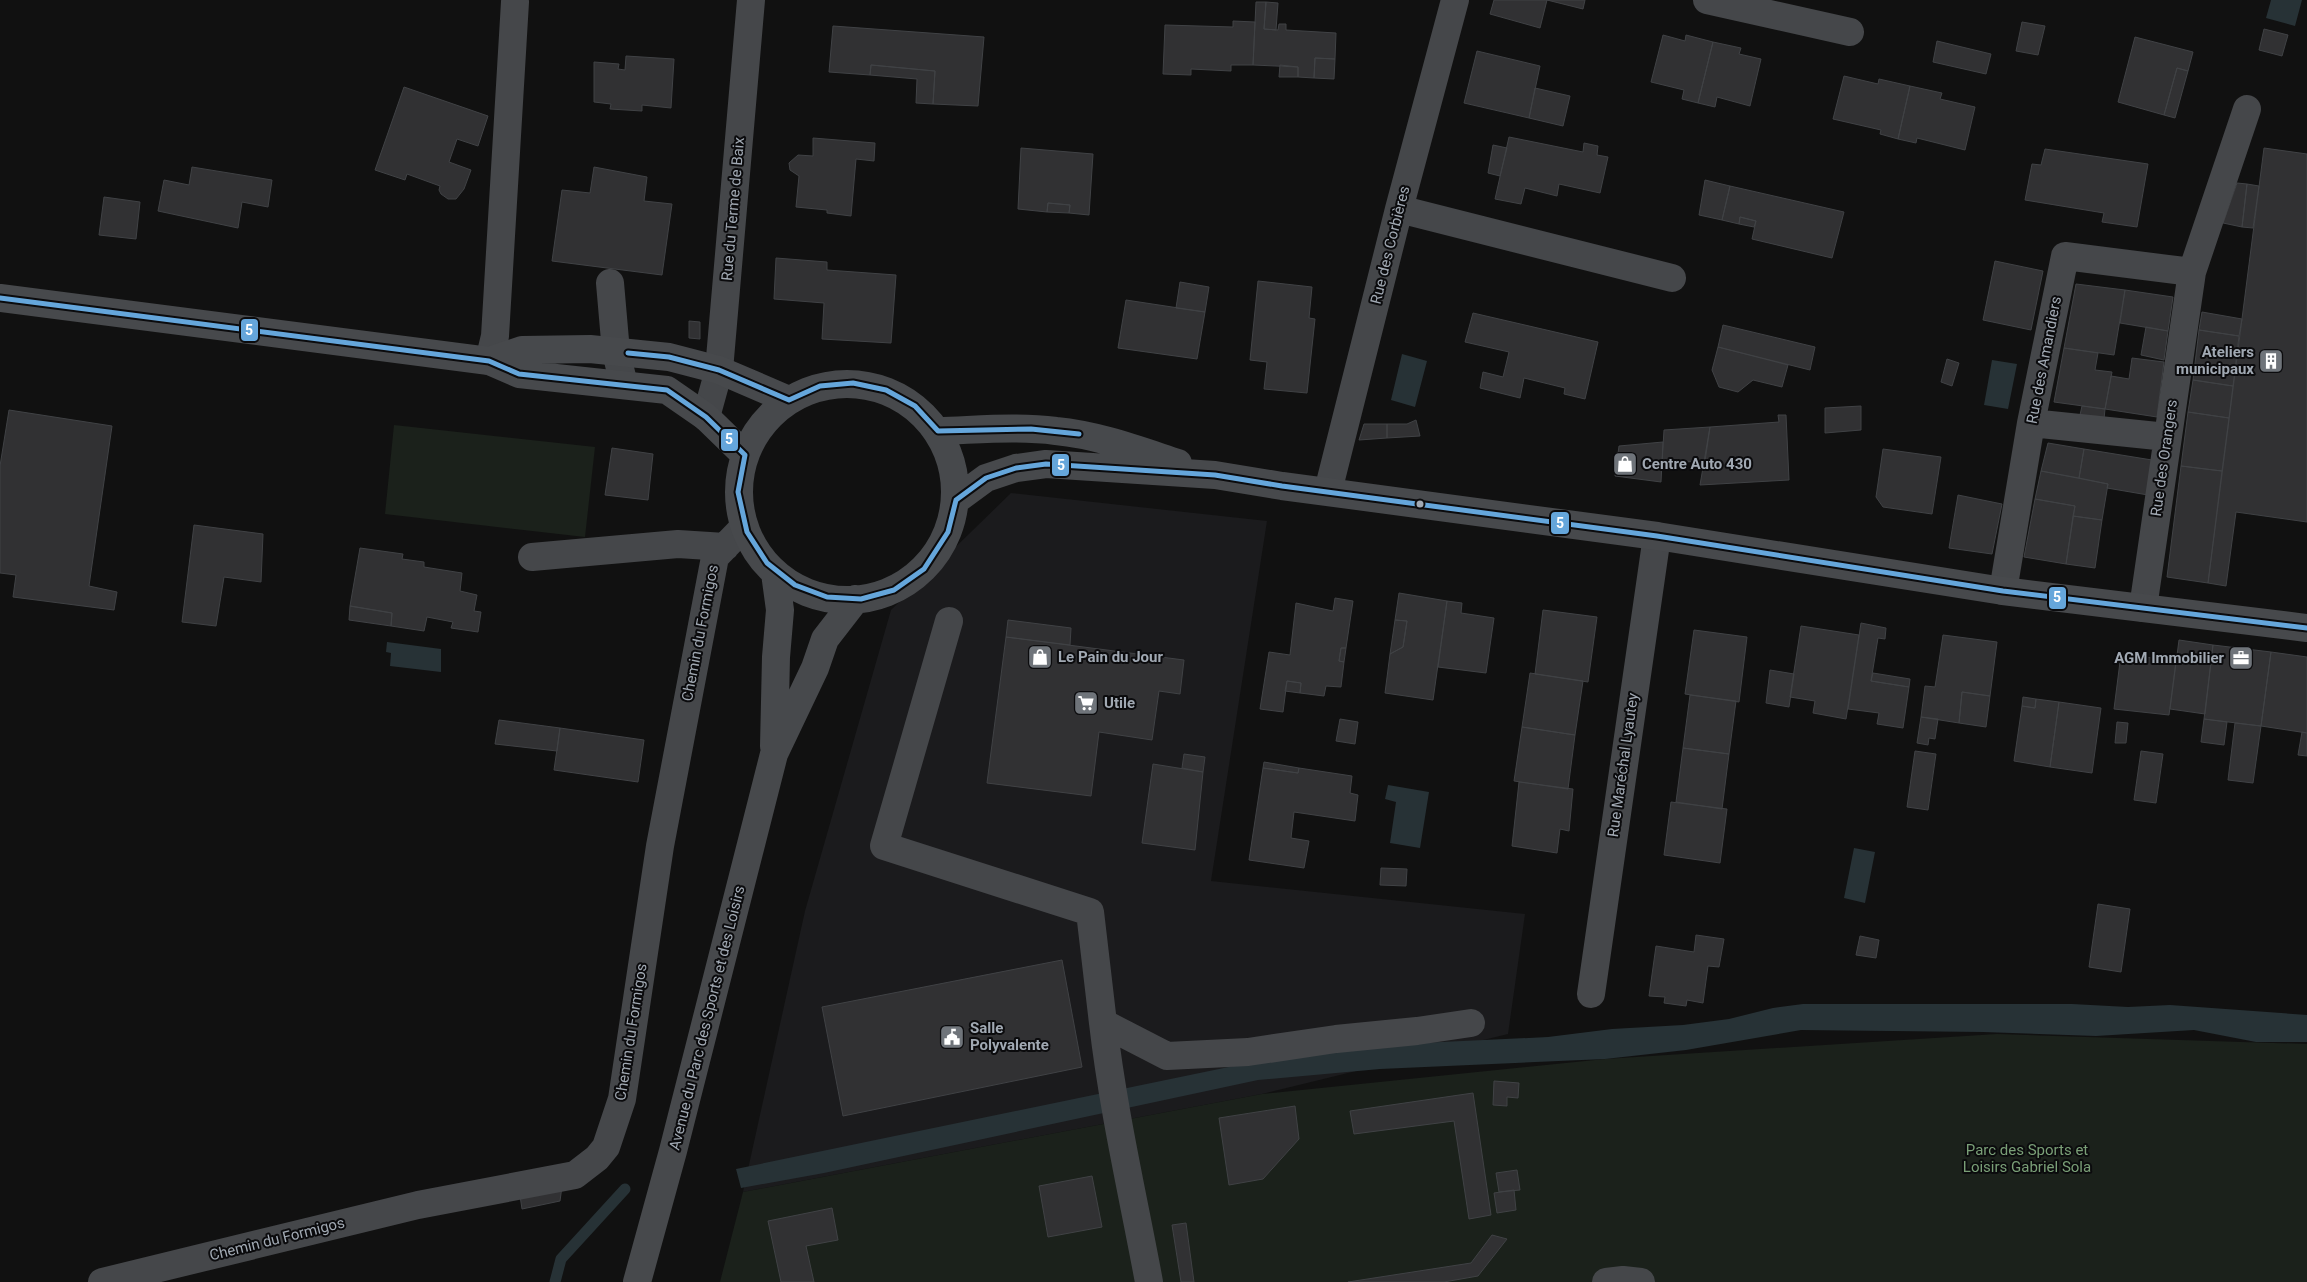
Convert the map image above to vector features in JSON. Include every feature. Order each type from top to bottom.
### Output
[{"type":"main road","points":[[0,298],[489,360],[519,374],[667,390],[706,417],[744,455]]},
{"type":"main road","points":[[489,360],[522,350],[590,350],[669,357],[719,370],[789,400]]},
{"type":"main road","points":[[853,383],[886,390],[915,406],[938,431],[952,464],[956,500],[946,536],[934,556],[919,573],[897,588],[874,597],[856,600],[827,598],[799,589],[775,573],[757,552],[744,527],[738,491],[744,455],[762,423],[789,400],[820,386],[853,383]]},
{"type":"main road","points":[[938,431],[1031,428],[1058,431],[1112,441],[1215,475]]},
{"type":"main road","points":[[956,500],[986,478],[1016,468],[1046,464],[1215,475],[1657,536],[2003,591],[2307,628]]},
{"type":"main road","name":"Avenue du Parc des Sports et des Loisirs","points":[[774,754],[776,657],[780,610],[775,573]]},
{"type":"main road","name":"Avenue du Parc des Sports et des Loisirs","points":[[637,1282],[673,1151],[774,754],[815,668],[825,639],[856,600]]},
{"type":"street","name":"Rue du Terme de Baix","points":[[706,417],[719,370],[751,0]]},
{"type":"street","name":"Rue des Corbières","points":[[1328,491],[1398,209],[1455,0]]},
{"type":"street","points":[[1707,0],[1850,32]]},
{"type":"street","points":[[489,360],[495,336],[515,2]]},
{"type":"street","name":"Rue des Orangers","points":[[2144,608],[2192,272],[2247,109]]},
{"type":"street","points":[[1398,209],[1672,278]]},
{"type":"street","name":"Rue des Amandiers","points":[[2003,591],[2031,423],[2065,256],[2192,272]]},
{"type":"street","points":[[610,283],[616,352],[624,385]]},
{"type":"street","points":[[2031,423],[2167,437]]},
{"type":"street","name":"Chemin du Formigos","points":[[102,1282],[418,1205],[575,1174],[597,1158],[606,1147],[622,1099],[662,836],[715,557],[744,527]]},
{"type":"street","name":"Rue Maréchal Lyautey","points":[[1591,994],[1657,536]]},
{"type":"street","points":[[532,557],[678,544],[725,547]]},
{"type":"street","points":[[949,622],[884,846],[1090,912],[1111,1088],[1120,1121],[1149,1282]]},
{"type":"street","points":[[1103,1024],[1168,1056],[1248,1052],[1336,1038],[1418,1031],[1471,1023]]},
{"type":"street","points":[[1606,1282],[1624,1280],[1641,1282]]},
{"type":"shaded area","points":[[2271,0],[2302,0],[2295,26],[2266,18]]},
{"type":"shaded area","points":[[1402,354],[1427,361],[1415,407],[1391,400]]},
{"type":"shaded area","points":[[1992,360],[2017,364],[2008,409],[1984,405]]},
{"type":"shaded area","points":[[1011,493],[1267,521],[1211,881],[1525,914],[1508,1034],[1262,1094],[743,1192],[805,911],[891,610]]},
{"type":"shaded area","points":[[387,642],[441,649],[441,672],[390,666],[391,653],[386,652]]},
{"type":"shaded area","points":[[1388,785],[1429,792],[1420,848],[1390,843],[1396,802],[1385,799]]},
{"type":"shaded area","points":[[1854,848],[1875,852],[1865,903],[1844,898]]},
{"type":"shaded area","points":[[1803,1004],[2072,1004],[2128,1007],[2170,1005],[2307,1015],[2307,1042],[2256,1042],[2194,1030],[2096,1036],[1983,1032],[1801,1030],[1686,1050],[1605,1059],[1380,1069],[1258,1080],[824,1173],[741,1188],[736,1169],[1248,1063],[1378,1045],[1548,1037],[1612,1029],[1683,1025],[1729,1019],[1773,1008]]},
{"type":"green space","points":[[394,425],[595,447],[585,537],[385,514]]},
{"type":"green space","name":"Parc des Sports et Loisirs Gabriel Sola","points":[[1997,1034],[2307,1044],[2307,1282],[720,1282],[743,1192],[1262,1094],[1605,1059]]},
{"type":"building","points":[[1494,0],[1547,0],[1540,28],[1490,14]]},
{"type":"building","points":[[1547,0],[1585,0],[1583,9]]},
{"type":"building","points":[[1256,2],[1266,2],[1264,29],[1278,30],[1279,24],[1286,24],[1286,30],[1336,33],[1335,59],[1315,58],[1314,78],[1298,77],[1298,67],[1253,65]]},
{"type":"building","points":[[1266,2],[1278,3],[1276,30],[1264,29]]},
{"type":"building","points":[[1233,21],[1255,22],[1253,65],[1231,65],[1231,71],[1191,69],[1191,75],[1163,74],[1165,25],[1233,27]]},
{"type":"building","points":[[2022,22],[2045,26],[2038,55],[2016,51]]},
{"type":"building","points":[[833,26],[984,37],[978,106],[933,104],[935,71],[871,65],[870,75],[829,72]]},
{"type":"building","points":[[2264,29],[2288,35],[2282,56],[2259,50]]},
{"type":"building","points":[[1663,35],[1685,41],[1686,35],[1713,42],[1698,103],[1682,99],[1684,90],[1651,82]]},
{"type":"building","points":[[2135,37],[2193,52],[2188,71],[2177,68],[2164,115],[2118,102]]},
{"type":"building","points":[[1937,41],[1991,54],[1986,74],[1933,62]]},
{"type":"building","points":[[1713,42],[1741,48],[1739,54],[1761,59],[1750,106],[1717,97],[1715,107],[1698,103]]},
{"type":"building","points":[[1477,51],[1540,66],[1529,118],[1464,103]]},
{"type":"building","points":[[626,56],[674,59],[671,108],[642,105],[642,111],[610,109],[611,104],[594,102],[594,62],[619,64],[618,69],[625,70]]},
{"type":"building","points":[[1315,58],[1335,59],[1334,79],[1314,78]]},
{"type":"building","points":[[871,65],[935,71],[933,104],[916,103],[917,79],[870,75]]},
{"type":"building","points":[[1280,65],[1298,67],[1298,77],[1279,77]]},
{"type":"building","points":[[2177,68],[2188,71],[2175,118],[2164,115]]},
{"type":"building","points":[[1844,76],[1878,84],[1879,79],[1910,86],[1898,139],[1880,134],[1881,130],[1833,119]]},
{"type":"building","points":[[1910,86],[1942,93],[1940,99],[1975,107],[1965,150],[1917,138],[1916,143],[1898,139]]},
{"type":"building","points":[[404,87],[488,116],[478,146],[457,139],[449,162],[471,170],[464,189],[456,199],[448,199],[441,194],[440,186],[407,174],[405,180],[375,170]]},
{"type":"building","points":[[1535,88],[1570,96],[1563,126],[1529,118]]},
{"type":"building","points":[[1509,137],[1583,152],[1584,143],[1598,146],[1597,155],[1608,157],[1600,193],[1559,184],[1557,196],[1525,188],[1521,204],[1495,199]]},
{"type":"building","points":[[813,138],[875,143],[874,161],[856,159],[851,216],[827,213],[827,210],[796,207],[799,176],[790,170],[789,163],[798,155],[813,156]]},
{"type":"building","points":[[1493,145],[1507,148],[1500,176],[1488,173]]},
{"type":"building","points":[[1021,148],[1093,154],[1089,215],[1069,213],[1070,205],[1048,203],[1047,212],[1018,209]]},
{"type":"building","name":"Ateliers municipaux","points":[[2264,148],[2307,154],[2307,522],[2236,512],[2226,586],[2208,583]]},
{"type":"building","points":[[2045,149],[2148,164],[2137,227],[2102,222],[2104,213],[2025,200],[2032,164],[2041,165]]},
{"type":"building","points":[[192,167],[272,180],[268,207],[242,202],[238,228],[158,211],[164,180],[189,185]]},
{"type":"building","points":[[594,167],[647,177],[644,201],[672,204],[662,275],[552,261],[562,190],[590,193]]},
{"type":"building","points":[[1705,180],[1730,186],[1722,220],[1699,215]]},
{"type":"building","points":[[2237,183],[2247,184],[2242,227],[2223,223]]},
{"type":"building","points":[[2247,184],[2259,186],[2253,228],[2242,227]]},
{"type":"building","points":[[1730,186],[1844,212],[1832,258],[1752,239],[1756,221],[1740,217],[1739,224],[1722,220]]},
{"type":"building","points":[[104,197],[140,202],[136,239],[99,235]]},
{"type":"building","points":[[1048,203],[1070,205],[1069,213],[1047,212]]},
{"type":"building","points":[[1740,217],[1756,221],[1754,227],[1739,224]]},
{"type":"building","points":[[776,258],[827,262],[827,270],[896,275],[891,343],[822,339],[824,303],[774,299]]},
{"type":"building","points":[[1995,261],[2043,271],[2031,330],[1983,320]]},
{"type":"building","points":[[1258,281],[1312,287],[1309,318],[1315,319],[1307,393],[1264,389],[1267,362],[1250,360]]},
{"type":"building","points":[[1180,282],[1209,287],[1205,312],[1176,308]]},
{"type":"building","points":[[2076,284],[2125,290],[2114,355],[2064,348]]},
{"type":"building","points":[[2125,290],[2173,297],[2168,331],[2120,323]]},
{"type":"building","points":[[1126,300],[1205,312],[1197,359],[1118,348]]},
{"type":"building","points":[[2202,312],[2242,319],[2239,336],[2199,330]]},
{"type":"building","points":[[1473,313],[1598,342],[1585,399],[1564,394],[1565,388],[1524,378],[1520,398],[1480,388],[1483,372],[1503,377],[1509,352],[1465,342]]},
{"type":"building","points":[[689,321],[700,322],[700,339],[689,338]]},
{"type":"building","points":[[1723,325],[1815,347],[1810,370],[1718,347]]},
{"type":"building","points":[[2146,327],[2168,331],[2164,360],[2141,355]]},
{"type":"building","points":[[2199,330],[2239,336],[2233,386],[2193,380]]},
{"type":"building","points":[[1718,347],[1788,365],[1782,387],[1753,380],[1738,392],[1719,387],[1712,370]]},
{"type":"building","points":[[2064,348],[2098,353],[2095,370],[2112,372],[2105,409],[2054,402]]},
{"type":"building","points":[[2132,358],[2164,362],[2157,417],[2105,409],[2111,376],[2129,379]]},
{"type":"building","points":[[1947,359],[1959,363],[1952,386],[1941,382]]},
{"type":"building","points":[[2193,380],[2233,386],[2229,418],[2188,412]]},
{"type":"building","points":[[1861,406],[1861,430],[1825,433],[1825,408]]},
{"type":"building","points":[[2082,406],[2105,409],[2104,419],[2080,415]]},
{"type":"building","points":[[9,410],[112,426],[89,586],[117,592],[114,610],[13,597],[16,575],[0,573],[0,466]]},
{"type":"building","points":[[2188,412],[2229,418],[2222,471],[2181,466]]},
{"type":"building","points":[[1778,415],[1786,415],[1789,480],[1700,485],[1710,427],[1779,422]]},
{"type":"building","points":[[1416,420],[1420,436],[1387,438],[1387,424],[1407,424]]},
{"type":"building","points":[[1364,424],[1387,424],[1387,438],[1359,440]]},
{"type":"building","points":[[1710,427],[1705,461],[1662,463],[1664,430]]},
{"type":"building","points":[[1663,442],[1661,482],[1615,476],[1619,446]]},
{"type":"building","points":[[2048,443],[2084,449],[2079,478],[2041,471]]},
{"type":"building","points":[[612,448],[653,454],[648,500],[605,495]]},
{"type":"building","points":[[1883,449],[1941,457],[1932,514],[1883,507],[1876,497]]},
{"type":"building","points":[[2084,449],[2152,460],[2148,495],[2107,488],[2108,484],[2079,478]]},
{"type":"building","points":[[2181,466],[2222,471],[2208,583],[2167,577]]},
{"type":"building","points":[[2041,471],[2108,484],[2102,520],[2073,516],[2075,506],[2035,499]]},
{"type":"building","points":[[1958,495],[2002,504],[1992,554],[1949,548]]},
{"type":"building","points":[[2035,499],[2075,506],[2066,564],[2024,557]]},
{"type":"building","points":[[2073,516],[2102,520],[2095,568],[2066,564]]},
{"type":"building","points":[[194,525],[263,534],[261,582],[224,577],[216,626],[182,622]]},
{"type":"building","points":[[360,548],[403,554],[402,559],[424,562],[424,567],[462,573],[460,591],[477,595],[474,611],[481,612],[478,632],[451,628],[453,622],[427,617],[424,631],[391,626],[392,613],[350,606]]},
{"type":"building","points":[[1399,593],[1447,601],[1433,700],[1385,693],[1390,654],[1403,647],[1407,621],[1395,620]]},
{"type":"building","points":[[1335,598],[1353,601],[1346,648],[1341,648],[1339,661],[1344,662],[1341,687],[1326,686],[1324,696],[1300,693],[1301,683],[1287,681],[1283,712],[1260,709],[1269,652],[1290,655],[1296,603],[1333,611]]},
{"type":"building","points":[[1447,601],[1462,603],[1461,613],[1494,618],[1486,673],[1438,667]]},
{"type":"building","points":[[350,606],[392,613],[391,626],[349,620]]},
{"type":"building","points":[[1543,610],[1597,617],[1588,682],[1535,674]]},
{"type":"building","points":[[1008,620],[1071,628],[1070,645],[1006,637]]},
{"type":"building","points":[[1395,620],[1407,621],[1403,647],[1390,654]]},
{"type":"building","points":[[1861,623],[1886,628],[1885,639],[1878,638],[1871,681],[1909,687],[1903,728],[1877,724],[1879,713],[1848,709]]},
{"type":"building","points":[[1801,626],[1859,635],[1846,719],[1813,713],[1815,701],[1790,697]]},
{"type":"building","points":[[1694,630],[1747,637],[1739,702],[1685,694]]},
{"type":"building","points":[[1943,635],[1997,642],[1990,696],[1962,692],[1959,723],[1921,717],[1925,686],[1935,687]]},
{"type":"building","points":[[1006,637],[1184,660],[1180,694],[1159,691],[1152,740],[1099,732],[1091,796],[987,783]]},
{"type":"building","points":[[2179,640],[2213,645],[2205,714],[2170,709]]},
{"type":"building","points":[[2213,645],[2271,652],[2261,726],[2204,719]]},
{"type":"building","points":[[1341,648],[1346,648],[1344,662],[1339,661]]},
{"type":"building","points":[[2271,652],[2307,657],[2307,733],[2261,726]]},
{"type":"building","points":[[2121,654],[2176,661],[2169,715],[2114,709]]},
{"type":"building","points":[[1770,670],[1794,674],[1789,707],[1766,703]]},
{"type":"building","points":[[1530,673],[1583,681],[1575,735],[1522,727]]},
{"type":"building","points":[[1873,673],[1910,679],[1909,687],[1871,681]]},
{"type":"building","points":[[1287,681],[1301,683],[1300,693],[1285,691]]},
{"type":"building","points":[[1962,692],[1990,696],[1986,727],[1959,723]]},
{"type":"building","points":[[1690,695],[1736,701],[1729,754],[1683,748]]},
{"type":"building","points":[[2023,697],[2036,699],[2035,708],[2022,706]]},
{"type":"building","points":[[2036,699],[2059,702],[2050,767],[2014,761],[2022,706],[2035,708]]},
{"type":"building","points":[[2059,702],[2101,708],[2092,773],[2050,767]]},
{"type":"building","points":[[1921,717],[1938,719],[1935,739],[1929,738],[1928,745],[1917,743]]},
{"type":"building","points":[[1340,719],[1358,722],[1355,744],[1336,741]]},
{"type":"building","points":[[2204,719],[2227,722],[2224,745],[2201,742]]},
{"type":"building","points":[[499,720],[560,728],[557,751],[495,744]]},
{"type":"building","points":[[2117,722],[2128,723],[2126,743],[2115,743]]},
{"type":"building","points":[[2235,723],[2261,726],[2253,783],[2228,780]]},
{"type":"building","points":[[1522,727],[1575,735],[1568,789],[1514,781]]},
{"type":"building","points":[[560,728],[644,740],[638,782],[554,770]]},
{"type":"building","points":[[2302,732],[2307,733],[2307,756],[2298,755]]},
{"type":"building","points":[[1683,748],[1729,754],[1722,809],[1676,802]]},
{"type":"building","points":[[1915,751],[1936,754],[1928,810],[1907,807]]},
{"type":"building","points":[[2141,751],[2163,754],[2156,803],[2134,800]]},
{"type":"building","points":[[1184,754],[1205,757],[1203,772],[1182,768]]},
{"type":"building","points":[[1264,762],[1299,768],[1298,773],[1263,768]]},
{"type":"building","points":[[1153,764],[1203,772],[1195,850],[1142,843]]},
{"type":"building","points":[[1263,768],[1298,773],[1299,768],[1352,776],[1350,793],[1358,795],[1355,821],[1294,812],[1291,838],[1309,841],[1304,868],[1249,860]]},
{"type":"building","points":[[1519,782],[1573,789],[1569,831],[1560,829],[1557,853],[1512,846]]},
{"type":"building","points":[[1671,802],[1727,809],[1720,863],[1664,855]]},
{"type":"building","points":[[1381,868],[1407,869],[1406,886],[1380,885]]},
{"type":"building","points":[[2098,904],[2130,909],[2121,972],[2089,967]]},
{"type":"building","points":[[1696,935],[1724,939],[1719,967],[1708,966],[1703,1003],[1687,1000],[1686,1006],[1664,1003],[1665,997],[1649,996],[1656,946],[1694,952]]},
{"type":"building","points":[[1860,936],[1879,940],[1876,958],[1856,955]]},
{"type":"building","name":"Salle Polyvalente","points":[[1062,960],[1082,1067],[843,1116],[822,1007]]},
{"type":"building","points":[[1494,1081],[1519,1083],[1518,1098],[1507,1097],[1507,1106],[1493,1105]]},
{"type":"building","points":[[1473,1093],[1491,1215],[1469,1219],[1454,1121],[1354,1134],[1350,1111]]},
{"type":"building","points":[[1295,1106],[1299,1139],[1263,1179],[1229,1185],[1219,1118]]},
{"type":"building","points":[[1517,1170],[1520,1190],[1499,1192],[1496,1173]]},
{"type":"building","points":[[1092,1176],[1102,1227],[1048,1237],[1039,1186]]},
{"type":"building","points":[[563,1179],[560,1201],[522,1209],[519,1189]]},
{"type":"building","points":[[1514,1190],[1516,1210],[1497,1213],[1494,1193]]},
{"type":"building","points":[[832,1208],[838,1240],[806,1246],[814,1282],[781,1282],[768,1221]]},
{"type":"building","points":[[1186,1223],[1194,1282],[1181,1282],[1172,1225]]},
{"type":"building","points":[[1492,1235],[1507,1239],[1478,1276],[1444,1282],[1348,1282],[1471,1263]]},
{"type":"waterway","points":[[555,1282],[561,1259],[625,1189]]},
{"type":"transit line","name":"5","points":[[0,298],[489,361],[519,374],[667,390],[706,417],[745,455],[738,492],[747,532],[767,563],[795,585],[827,597],[861,599],[894,590],[924,569],[948,532],[956,500],[986,478],[1016,468],[1046,464],[1215,475],[1282,486],[1657,536],[2003,591],[2307,628]]},
{"type":"transit line","name":"5","points":[[628,353],[669,357],[719,370],[789,400],[820,386],[853,383],[886,390],[915,406],[938,431],[1031,429],[1079,434]]},
{"type":"place","name":"Ateliers municipaux","points":[[2271,361]]},
{"type":"place","name":"Centre Auto 430","points":[[1625,464]]},
{"type":"place","name":"Le Pain du Jour","points":[[1040,657]]},
{"type":"place","name":"AGM Immobilier","points":[[2241,658]]},
{"type":"place","name":"Utile","points":[[1086,703]]},
{"type":"place","name":"Salle Polyvalente","points":[[952,1037]]}]
